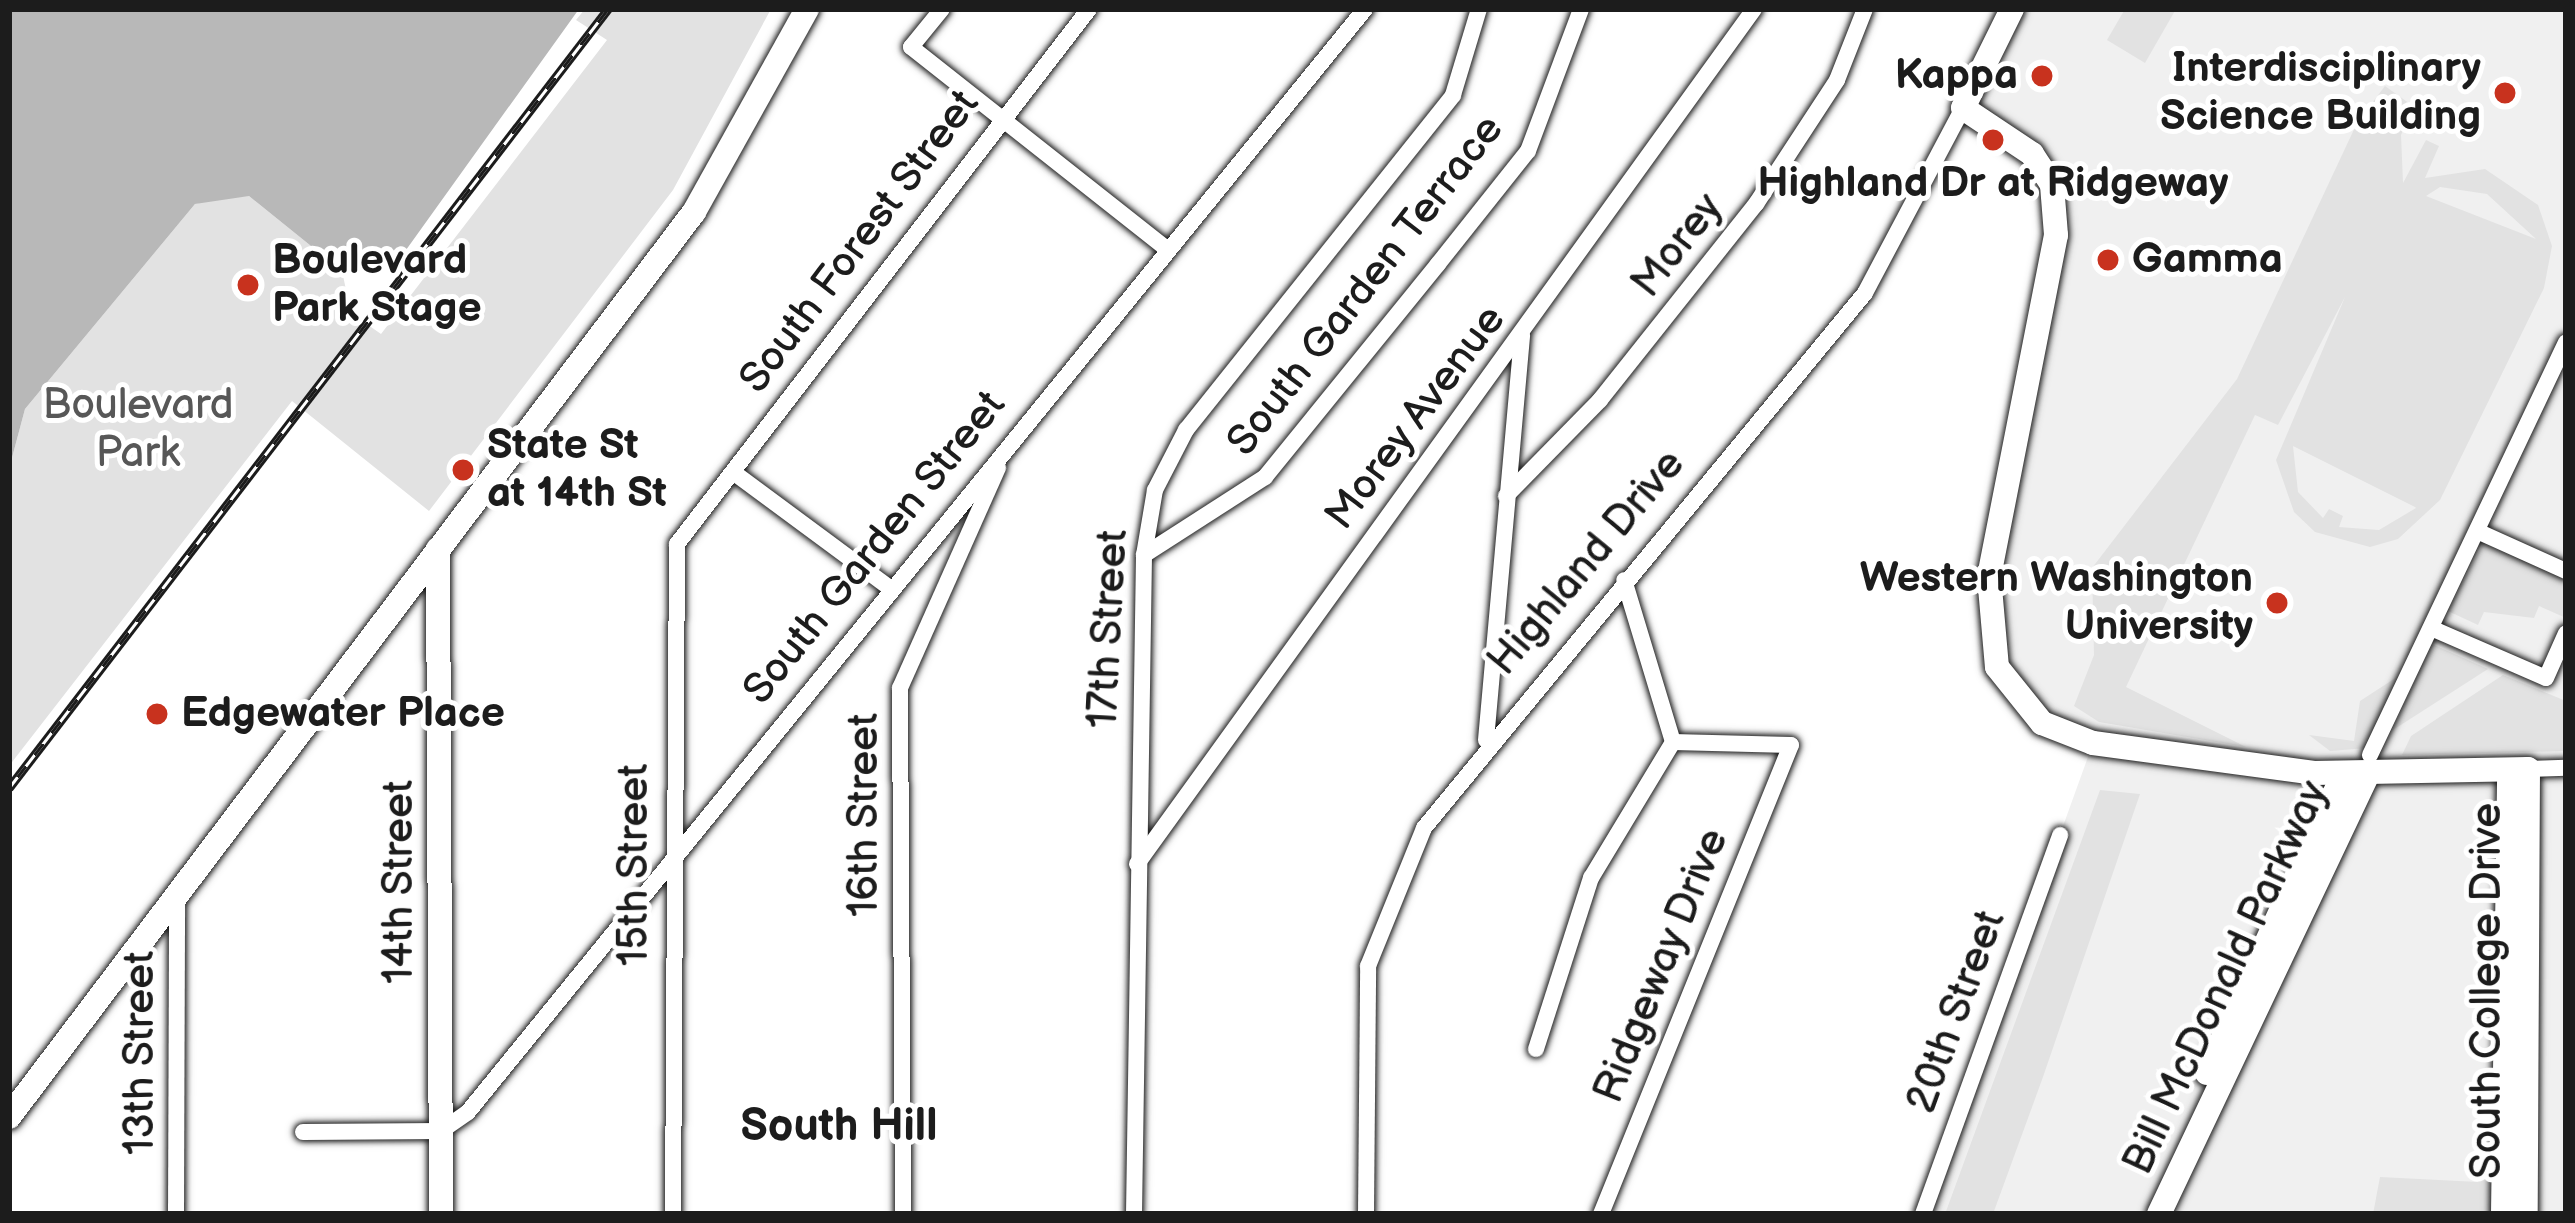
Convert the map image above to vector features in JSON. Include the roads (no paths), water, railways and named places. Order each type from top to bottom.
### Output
[{"type":"street","points":[[9,1117],[694,212],[807,9]]},
{"type":"street","points":[[942,9],[911,47],[1167,249]]},
{"type":"street","name":"South Forest Street","points":[[693,522],[998,116],[1089,9]]},
{"type":"street","name":"South Garden Street","points":[[441,1131],[468,1112],[671,850],[1365,9]]},
{"type":"street","name":"17th Street","points":[[1134,1214],[1135,869],[1144,555],[1155,490],[1186,430],[1408,159],[1453,95],[1479,9]]},
{"type":"street","name":"South Garden Terrace","points":[[1144,555],[1265,477],[1438,264],[1528,151],[1581,9]]},
{"type":"street","name":"Morey Avenue","points":[[1135,869],[1159,820],[1522,336],[1754,9]]},
{"type":"street","name":"Morey","points":[[1506,496],[1600,400],[1756,204],[1838,80],[1865,9]]},
{"type":"street","name":"Highland Drive","points":[[1366,1214],[1376,934],[1424,829],[1486,742],[1865,293],[2012,9]]},
{"type":"street","points":[[1963,109],[2032,154],[2052,185],[2056,235],[1989,576],[2005,683],[2042,723],[2075,738],[2360,768],[2566,768]]},
{"type":"street","points":[[1486,742],[1522,336]]},
{"type":"street","points":[[2360,768],[2566,342]]},
{"type":"street","name":"16th Street","points":[[903,1214],[900,688],[1011,440]]},
{"type":"street","points":[[733,472],[891,589]]},
{"type":"street","name":"15th Street","points":[[673,1214],[668,593],[676,544],[693,522]]},
{"type":"street","points":[[2477,531],[2566,571]]},
{"type":"street","name":"14th Street","points":[[438,549],[441,1214]]},
{"type":"street","points":[[1536,1049],[1558,953],[1592,878],[1673,742],[1624,580]]},
{"type":"street","points":[[2431,628],[2546,679],[2566,633]]},
{"type":"street","name":"Ridgeway Drive","points":[[1601,1214],[1791,745],[1673,742]]},
{"type":"street","name":"Bill McDonald Parkway","points":[[2140,1214],[2360,768]]},
{"type":"street","name":"Bill McDonald Parkway","points":[[2158,1214],[2360,768]]},
{"type":"street","name":"South College Drive","points":[[2503,1214],[2518,771]]},
{"type":"street","name":"South College Drive","points":[[2518,771],[2526,1214]]},
{"type":"street","name":"20th Street","points":[[1923,1214],[2060,836]]},
{"type":"street","name":"13th Street","points":[[176,892],[176,1214]]},
{"type":"street","points":[[303,1132],[441,1131]]},
{"type":"railway","points":[[9,788],[608,9]]},
{"type":"place","name":"Kappa","points":[[2042,76]]},
{"type":"place","name":"Interdisciplinary Science Building","points":[[2505,93]]},
{"type":"place","name":"Highland Dr at Ridgeway","points":[[1993,140]]},
{"type":"place","name":"Gamma","points":[[2108,260]]},
{"type":"place","name":"Boulevard Park Stage","points":[[248,285]]},
{"type":"place","name":"State St at 14th St","points":[[463,470]]},
{"type":"place","name":"Western Washington University","points":[[2277,603]]},
{"type":"place","name":"Edgewater Place","points":[[157,714]]},
{"type":"district","name":"South Hill","points":[[839,1127]]},
{"type":"park label","name":"Boulevard Park","points":[[138,430]]}]
